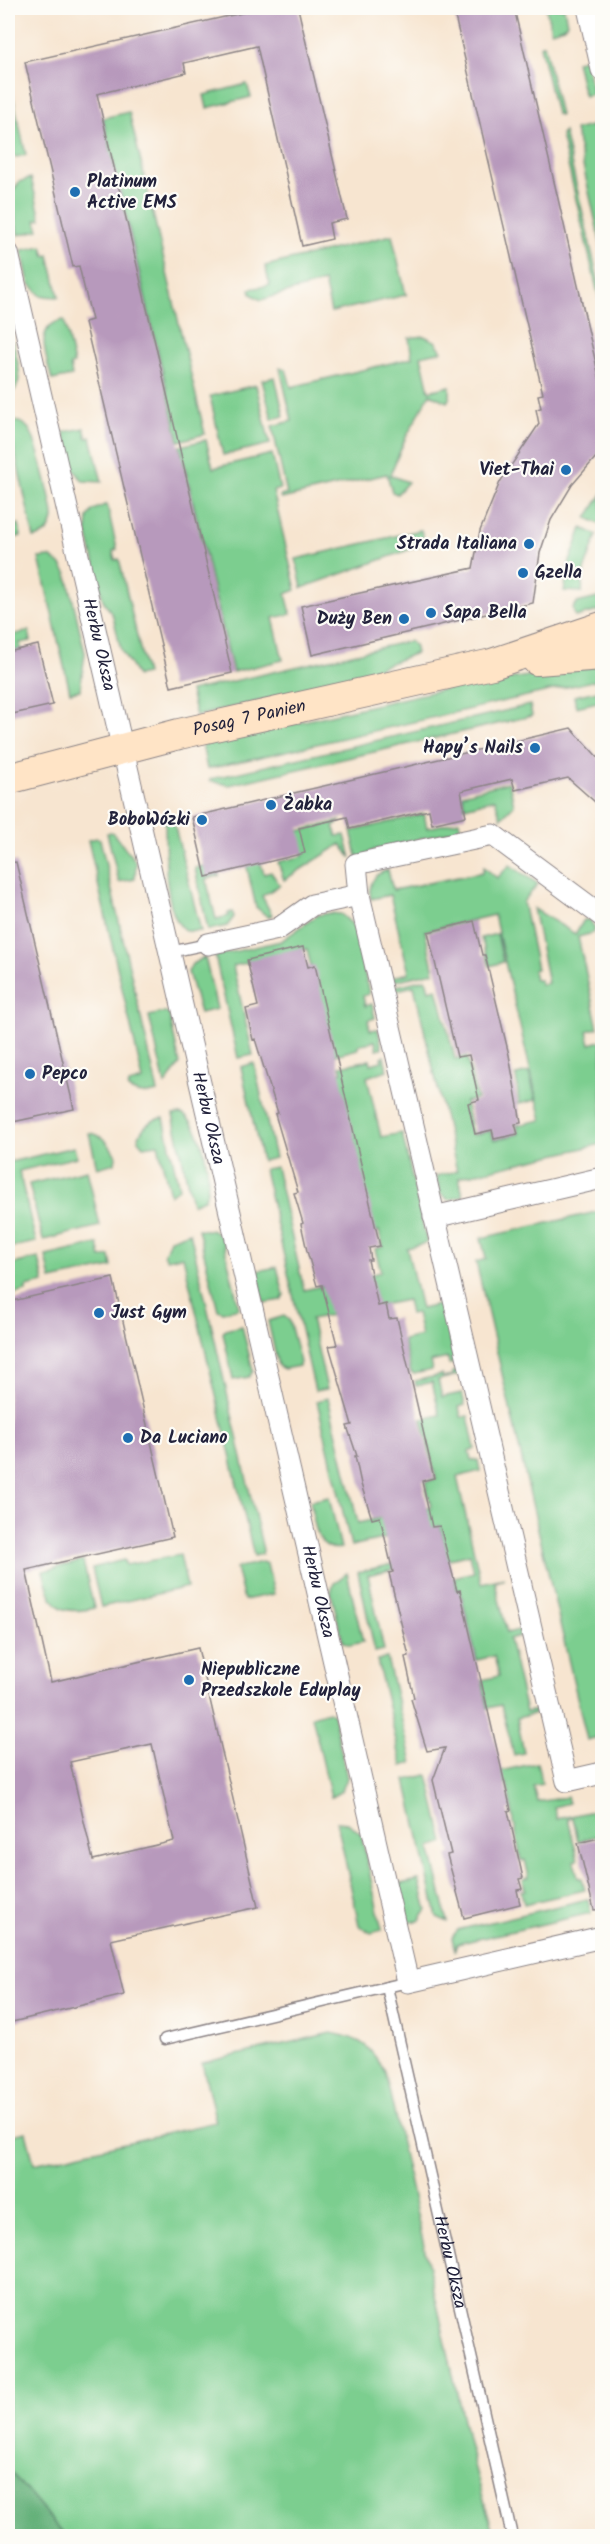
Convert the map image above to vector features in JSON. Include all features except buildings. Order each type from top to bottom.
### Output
[{"type":"street","points":[[588,8],[603,70]]},
{"type":"street","name":"Herbu Oksza","points":[[8,253],[408,1982]]},
{"type":"street","name":"Posag 7 Panien","points":[[8,779],[189,731],[492,664],[603,627]]},
{"type":"street","name":"Posag 7 Panien","points":[[492,664],[603,655]]},
{"type":"street","points":[[603,916],[493,835],[356,864],[359,895],[567,1781],[603,1773]]},
{"type":"street","points":[[208,944],[278,929],[312,905],[359,895]]},
{"type":"street","points":[[434,1216],[603,1178]]},
{"type":"street","points":[[408,1982],[603,1937]]},
{"type":"lane","points":[[170,952],[208,944]]},
{"type":"lane","points":[[165,2039],[408,1982]]},
{"type":"lane","name":"Herbu Oksza","points":[[387,1987],[512,2536]]},
{"type":"green space","points":[[546,8],[564,8],[567,23],[564,27],[551,31]]},
{"type":"green space","points":[[544,44],[560,115],[556,114],[540,46]]},
{"type":"green space","points":[[585,59],[593,94],[584,96],[576,61]]},
{"type":"green space","points":[[8,75],[26,155],[16,157],[8,154]]},
{"type":"green space","points":[[247,84],[251,97],[207,108],[204,95]]},
{"type":"green space","points":[[129,112],[205,434],[179,441],[103,118]]},
{"type":"green space","points":[[595,125],[602,155],[602,250],[575,130]]},
{"type":"green space","points":[[564,132],[602,296],[602,311],[561,135]]},
{"type":"green space","points":[[31,178],[41,219],[36,220],[39,230],[18,235],[11,195],[19,182]]},
{"type":"green space","points":[[392,235],[406,295],[331,312],[324,282],[261,300],[251,294],[250,289],[270,285],[265,266]]},
{"type":"green space","points":[[42,246],[45,256],[49,255],[59,297],[41,296],[29,283],[22,250]]},
{"type":"green space","points":[[64,320],[74,364],[70,365],[72,376],[52,380],[45,353],[45,336],[54,323]]},
{"type":"green space","points":[[424,336],[435,341],[442,351],[421,356],[429,391],[450,386],[450,397],[447,402],[430,394],[405,439],[390,475],[408,482],[397,494],[392,492],[387,474],[281,499],[280,496],[287,494],[272,426],[292,421],[280,368],[286,369],[291,387],[412,358],[409,338]]},
{"type":"green space","points":[[13,342],[19,379],[14,392],[8,397],[8,343]]},
{"type":"green space","points":[[275,377],[284,416],[272,419],[262,380]]},
{"type":"green space","points":[[256,385],[270,444],[223,455],[210,396]]},
{"type":"green space","points":[[8,421],[19,422],[29,429],[48,488],[53,512],[52,523],[46,532],[34,538]]},
{"type":"green space","points":[[84,428],[87,438],[91,437],[102,482],[83,481],[72,467],[64,432]]},
{"type":"green space","points":[[206,440],[213,468],[272,454],[280,489],[273,491],[296,590],[286,594],[291,614],[273,618],[283,660],[233,672],[180,446]]},
{"type":"green space","points":[[602,494],[602,525],[587,518]]},
{"type":"green space","points":[[107,504],[117,549],[113,551],[115,560],[119,559],[146,674],[137,676],[121,650],[113,616],[103,600],[87,531],[88,517],[93,510]]},
{"type":"green space","points":[[19,524],[21,536],[8,540],[8,527]]},
{"type":"green space","points":[[582,528],[597,535],[584,571],[582,592],[564,591],[569,564]]},
{"type":"green space","points":[[421,530],[425,544],[302,588],[296,559]]},
{"type":"green space","points":[[50,557],[60,564],[67,574],[85,653],[80,690],[70,692],[39,558]]},
{"type":"green space","points":[[602,597],[602,610],[575,617],[573,608],[577,603]]},
{"type":"green space","points":[[29,631],[31,641],[20,643],[21,649],[8,652],[8,636]]},
{"type":"green space","points":[[409,641],[414,645],[416,653],[345,681],[196,716],[190,691]]},
{"type":"green space","points":[[602,665],[602,679],[207,769],[202,744],[454,687]]},
{"type":"green space","points":[[602,690],[602,701],[576,707],[574,696]]},
{"type":"green space","points":[[530,705],[532,716],[229,785],[210,781],[210,779]]},
{"type":"green space","points":[[509,782],[514,805],[501,818],[495,799],[465,807],[462,794]]},
{"type":"green space","points":[[424,814],[427,828],[459,821],[461,829],[374,850],[358,860],[351,831]]},
{"type":"green space","points":[[165,820],[174,823],[201,931],[186,931],[178,923],[173,911],[167,880]]},
{"type":"green space","points":[[341,821],[333,826],[337,836],[345,835],[351,858],[341,844],[284,880],[278,862],[303,856],[298,831]]},
{"type":"green space","points":[[112,832],[136,862],[135,879],[119,882],[107,833]]},
{"type":"green space","points":[[100,839],[158,1092],[150,1094],[128,1089],[129,1084],[143,1080],[88,840]]},
{"type":"green space","points":[[260,861],[264,874],[271,872],[280,885],[262,896],[272,915],[268,917],[256,907],[246,863]]},
{"type":"green space","points":[[216,863],[219,876],[206,879],[216,919],[229,916],[228,913],[232,912],[234,917],[227,926],[208,930],[195,868]]},
{"type":"green space","points":[[510,865],[538,884],[523,902],[537,969],[533,970],[535,980],[540,980],[541,985],[548,983],[533,908],[575,934],[584,920],[590,920],[595,929],[593,933],[578,937],[598,1028],[587,1031],[590,1044],[601,1041],[602,1045],[602,1144],[459,1177],[463,1196],[449,1200],[440,1193],[436,1176],[457,1171],[414,986],[393,991],[392,987],[426,979],[429,990],[437,988],[455,1059],[467,1057],[477,1099],[465,1102],[472,1135],[491,1131],[494,1140],[519,1134],[517,1125],[542,1120],[494,915],[425,931],[434,972],[390,982],[389,978],[409,973],[390,895],[371,899],[370,889],[375,877],[388,870],[393,890],[483,872],[484,867],[497,878]]},
{"type":"green space","points":[[341,914],[355,927],[369,994],[363,996],[365,1006],[372,1004],[375,1018],[368,1020],[370,1030],[378,1029],[382,1048],[377,1049],[375,1041],[358,1045],[358,1049],[331,1056],[307,949],[233,966],[253,1055],[238,1058],[215,956],[281,941],[318,915]]},
{"type":"green space","points":[[497,934],[503,962],[490,966],[481,938]]},
{"type":"green space","points":[[205,957],[217,1009],[200,1013],[188,972],[192,964]]},
{"type":"green space","points":[[165,1012],[169,1014],[180,1064],[165,1085],[149,1016]]},
{"type":"green space","points":[[384,1056],[387,1070],[367,1077],[381,1137],[402,1133],[427,1243],[407,1248],[421,1309],[442,1304],[456,1363],[449,1364],[448,1358],[430,1362],[432,1370],[414,1374],[411,1372],[403,1340],[421,1336],[416,1313],[410,1314],[407,1300],[311,1319],[327,1389],[315,1391],[264,1169],[276,1167],[304,1290],[381,1272],[375,1249],[383,1247],[379,1231],[374,1232],[336,1074],[342,1072],[340,1066],[370,1060],[371,1064],[382,1061],[381,1057]]},
{"type":"green space","points":[[254,1063],[275,1158],[262,1161],[241,1067]]},
{"type":"green space","points":[[529,1072],[536,1100],[519,1104],[516,1075]]},
{"type":"green space","points":[[180,1114],[188,1118],[200,1138],[207,1166],[207,1191],[204,1199],[192,1204],[173,1115]]},
{"type":"green space","points":[[164,1118],[179,1188],[170,1195],[158,1144],[143,1146],[138,1140],[147,1124]]},
{"type":"green space","points":[[89,1133],[98,1135],[109,1144],[116,1156],[115,1163],[97,1168]]},
{"type":"green space","points":[[74,1147],[77,1157],[19,1171],[36,1242],[8,1248],[8,1153],[10,1162]]},
{"type":"green space","points":[[87,1170],[100,1226],[43,1240],[29,1184]]},
{"type":"green space","points":[[601,1211],[602,1736],[587,1740],[476,1262],[486,1259],[481,1238]]},
{"type":"green space","points":[[198,1229],[215,1231],[223,1240],[239,1308],[223,1312],[218,1310]]},
{"type":"green space","points":[[190,1232],[263,1550],[262,1554],[254,1556],[183,1256],[167,1259],[164,1255],[170,1239]]},
{"type":"green space","points":[[98,1244],[101,1258],[110,1256],[112,1267],[51,1280],[46,1256]]},
{"type":"green space","points":[[39,1258],[44,1283],[26,1287],[26,1291],[12,1295],[8,1265]]},
{"type":"green space","points":[[277,1267],[284,1295],[281,1300],[264,1303],[257,1271]]},
{"type":"green space","points":[[284,1316],[289,1320],[300,1362],[299,1366],[284,1369],[278,1366],[268,1321]]},
{"type":"green space","points":[[242,1326],[253,1371],[249,1377],[233,1380],[223,1333],[225,1330]]},
{"type":"green space","points":[[457,1371],[458,1375],[438,1380],[442,1397],[462,1393],[465,1405],[459,1407],[461,1417],[468,1416],[475,1449],[469,1451],[471,1461],[478,1460],[480,1471],[457,1477],[481,1583],[505,1578],[495,1582],[507,1633],[519,1630],[520,1636],[509,1639],[526,1712],[536,1710],[537,1713],[517,1718],[524,1753],[514,1755],[501,1705],[488,1708],[482,1680],[499,1676],[494,1656],[477,1660],[460,1589],[457,1590],[454,1577],[474,1572],[470,1554],[446,1560],[445,1557],[368,1575],[384,1650],[375,1652],[358,1572],[446,1552],[440,1526],[351,1546],[317,1401],[328,1398],[358,1523],[431,1507],[425,1482],[436,1479],[422,1419],[440,1415],[432,1382],[416,1386],[415,1381],[442,1375],[443,1378]]},
{"type":"green space","points":[[329,1497],[341,1548],[326,1545],[317,1533],[315,1525],[310,1501]]},
{"type":"green space","points":[[180,1555],[187,1587],[101,1607],[92,1568],[124,1560],[126,1565]]},
{"type":"green space","points":[[83,1561],[94,1608],[72,1611],[64,1609],[58,1606],[50,1593],[43,1571]]},
{"type":"green space","points":[[262,1562],[267,1564],[274,1594],[244,1600],[236,1568]]},
{"type":"green space","points":[[347,1573],[363,1642],[350,1645],[343,1642],[331,1592],[334,1583]]},
{"type":"green space","points":[[387,1658],[412,1763],[402,1766],[377,1660]]},
{"type":"green space","points":[[328,1711],[333,1714],[347,1778],[342,1791],[331,1797],[312,1716]]},
{"type":"green space","points":[[537,1763],[542,1784],[533,1786],[537,1802],[567,1797],[569,1803],[554,1807],[557,1819],[602,1809],[602,1830],[600,1835],[578,1841],[573,1818],[568,1819],[578,1860],[574,1861],[578,1878],[582,1878],[585,1890],[524,1904],[521,1891],[525,1890],[523,1880],[529,1877],[525,1860],[521,1861],[507,1783],[503,1783],[500,1771]]},
{"type":"green space","points":[[428,1775],[444,1843],[430,1847],[448,1922],[437,1917],[406,1780]]},
{"type":"green space","points":[[602,1788],[602,1809],[598,1789]]},
{"type":"green space","points":[[337,1822],[348,1823],[361,1834],[382,1930],[371,1933],[359,1925]]},
{"type":"green space","points":[[419,1880],[427,1910],[419,1921],[408,1922],[400,1887],[401,1884]]},
{"type":"green space","points":[[588,1899],[591,1913],[457,1944],[455,1950],[452,1938],[457,1930]]},
{"type":"green space","points":[[331,2033],[351,2038],[364,2045],[385,2072],[470,2451],[494,2536],[65,2536],[8,2469],[8,2136],[26,2132],[34,2164],[216,2122],[202,2063]]},
{"type":"green space","points":[[8,2469],[65,2536],[8,2536]]},
{"type":"place","name":"Platinum Active EMS","points":[[75,192]]},
{"type":"place","name":"Viet-Thai","points":[[566,470]]},
{"type":"place","name":"Strada Italiana","points":[[529,544]]},
{"type":"place","name":"Gzella","points":[[523,573]]},
{"type":"place","name":"Sapa Bella","points":[[431,613]]},
{"type":"place","name":"Duży Ben","points":[[404,619]]},
{"type":"place","name":"Hapy’s Nails","points":[[535,748]]},
{"type":"place","name":"Żabka","points":[[271,805]]},
{"type":"place","name":"BoboWózki","points":[[202,820]]},
{"type":"place","name":"Pepco","points":[[30,1074]]},
{"type":"place","name":"Just Gym","points":[[99,1313]]},
{"type":"place","name":"Da Luciano","points":[[128,1438]]},
{"type":"place","name":"Niepubliczne Przedszkole Eduplay","points":[[189,1680]]}]
